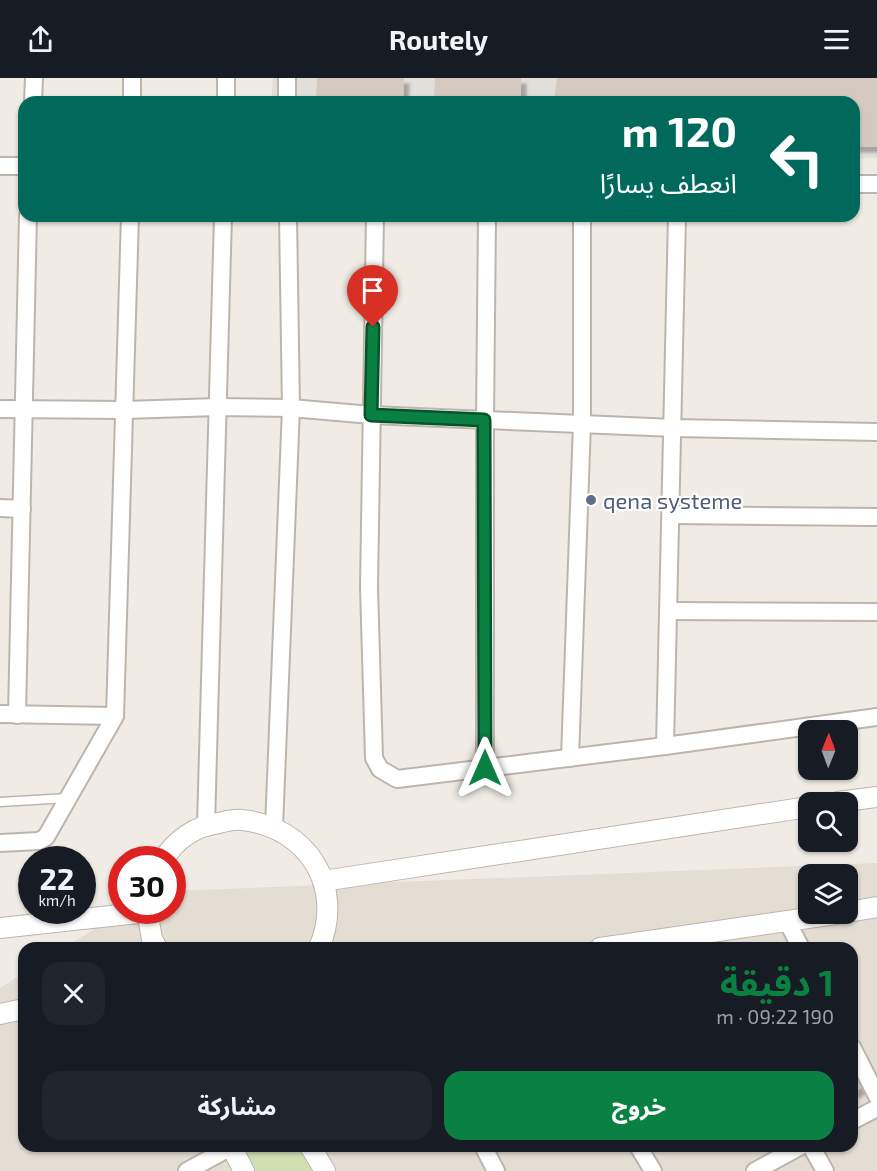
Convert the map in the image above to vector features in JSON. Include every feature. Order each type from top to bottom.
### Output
[{"type":"street","points":[[33,96],[34,78]]},
{"type":"street","points":[[132,78],[132,96]]},
{"type":"street","points":[[226,78],[226,96]]},
{"type":"street","points":[[287,78],[287,96]]},
{"type":"street","points":[[0,166],[18,166]]},
{"type":"street","points":[[860,184],[877,184]]},
{"type":"street","points":[[28,222],[22,509],[8,715],[115,716]]},
{"type":"street","points":[[0,843],[43,840],[115,716],[130,222]]},
{"type":"street","points":[[206,825],[223,222]]},
{"type":"street","points":[[274,827],[291,408],[288,222]]},
{"type":"street","points":[[375,222],[369,587],[374,758],[380,769],[397,779],[877,717]]},
{"type":"street","points":[[485,768],[484,420],[487,222]]},
{"type":"street","points":[[570,758],[582,423],[582,222]]},
{"type":"street","points":[[665,746],[677,222]]},
{"type":"street","points":[[0,409],[291,408],[371,415],[674,428],[877,432]]},
{"type":"street","points":[[0,508],[22,509]]},
{"type":"street","points":[[672,515],[877,518]]},
{"type":"street","points":[[669,611],[877,612]]},
{"type":"street","points":[[858,799],[877,797]]},
{"type":"street","points":[[323,881],[798,809]]},
{"type":"street","points":[[174,846],[186,835],[206,825],[240,819],[274,827],[291,836],[316,864],[323,881],[328,914],[321,942]]},
{"type":"street","points":[[858,910],[877,907]]},
{"type":"street","points":[[0,928],[108,916]]},
{"type":"street","points":[[698,941],[798,920]]},
{"type":"street","points":[[788,921],[798,942]]},
{"type":"street","points":[[149,924],[154,942]]},
{"type":"street","points":[[0,1014],[18,1010]]},
{"type":"street","points":[[858,1059],[877,1096]]},
{"type":"street","points":[[858,1117],[877,1108]]},
{"type":"street","points":[[187,1171],[220,1152]]},
{"type":"street","points":[[234,1152],[244,1171]]},
{"type":"street","points":[[314,1152],[325,1171]]},
{"type":"street","points":[[486,1152],[496,1171]]},
{"type":"street","points":[[642,1152],[653,1171]]},
{"type":"street","points":[[755,1171],[790,1152]]},
{"type":"street","points":[[814,1152],[825,1171]]},
{"type":"lane","points":[[0,802],[69,798]]},
{"type":"shaded area","points":[[273,78],[877,78],[877,158],[860,158],[860,96],[272,96]]},
{"type":"shaded area","points":[[877,863],[877,1171],[0,1171],[0,988],[18,977],[18,1152],[858,1152],[858,942],[74,942],[108,920],[108,924],[186,924],[186,890],[798,866],[798,924],[858,924],[858,864],[852,864]]},
{"type":"green space","points":[[238,1152],[311,1152],[321,1171],[248,1171]]},
{"type":"building","points":[[317,78],[404,78],[403,96],[316,96]]},
{"type":"building","points":[[435,78],[521,78],[521,96],[434,96]]},
{"type":"building","points":[[557,78],[877,78],[877,147],[860,147],[860,96],[555,96]]},
{"type":"place","name":"qena systeme","points":[[591,500]]},
{"type":"route","points":[[373,327],[371,415],[484,420],[485,768]]}]
